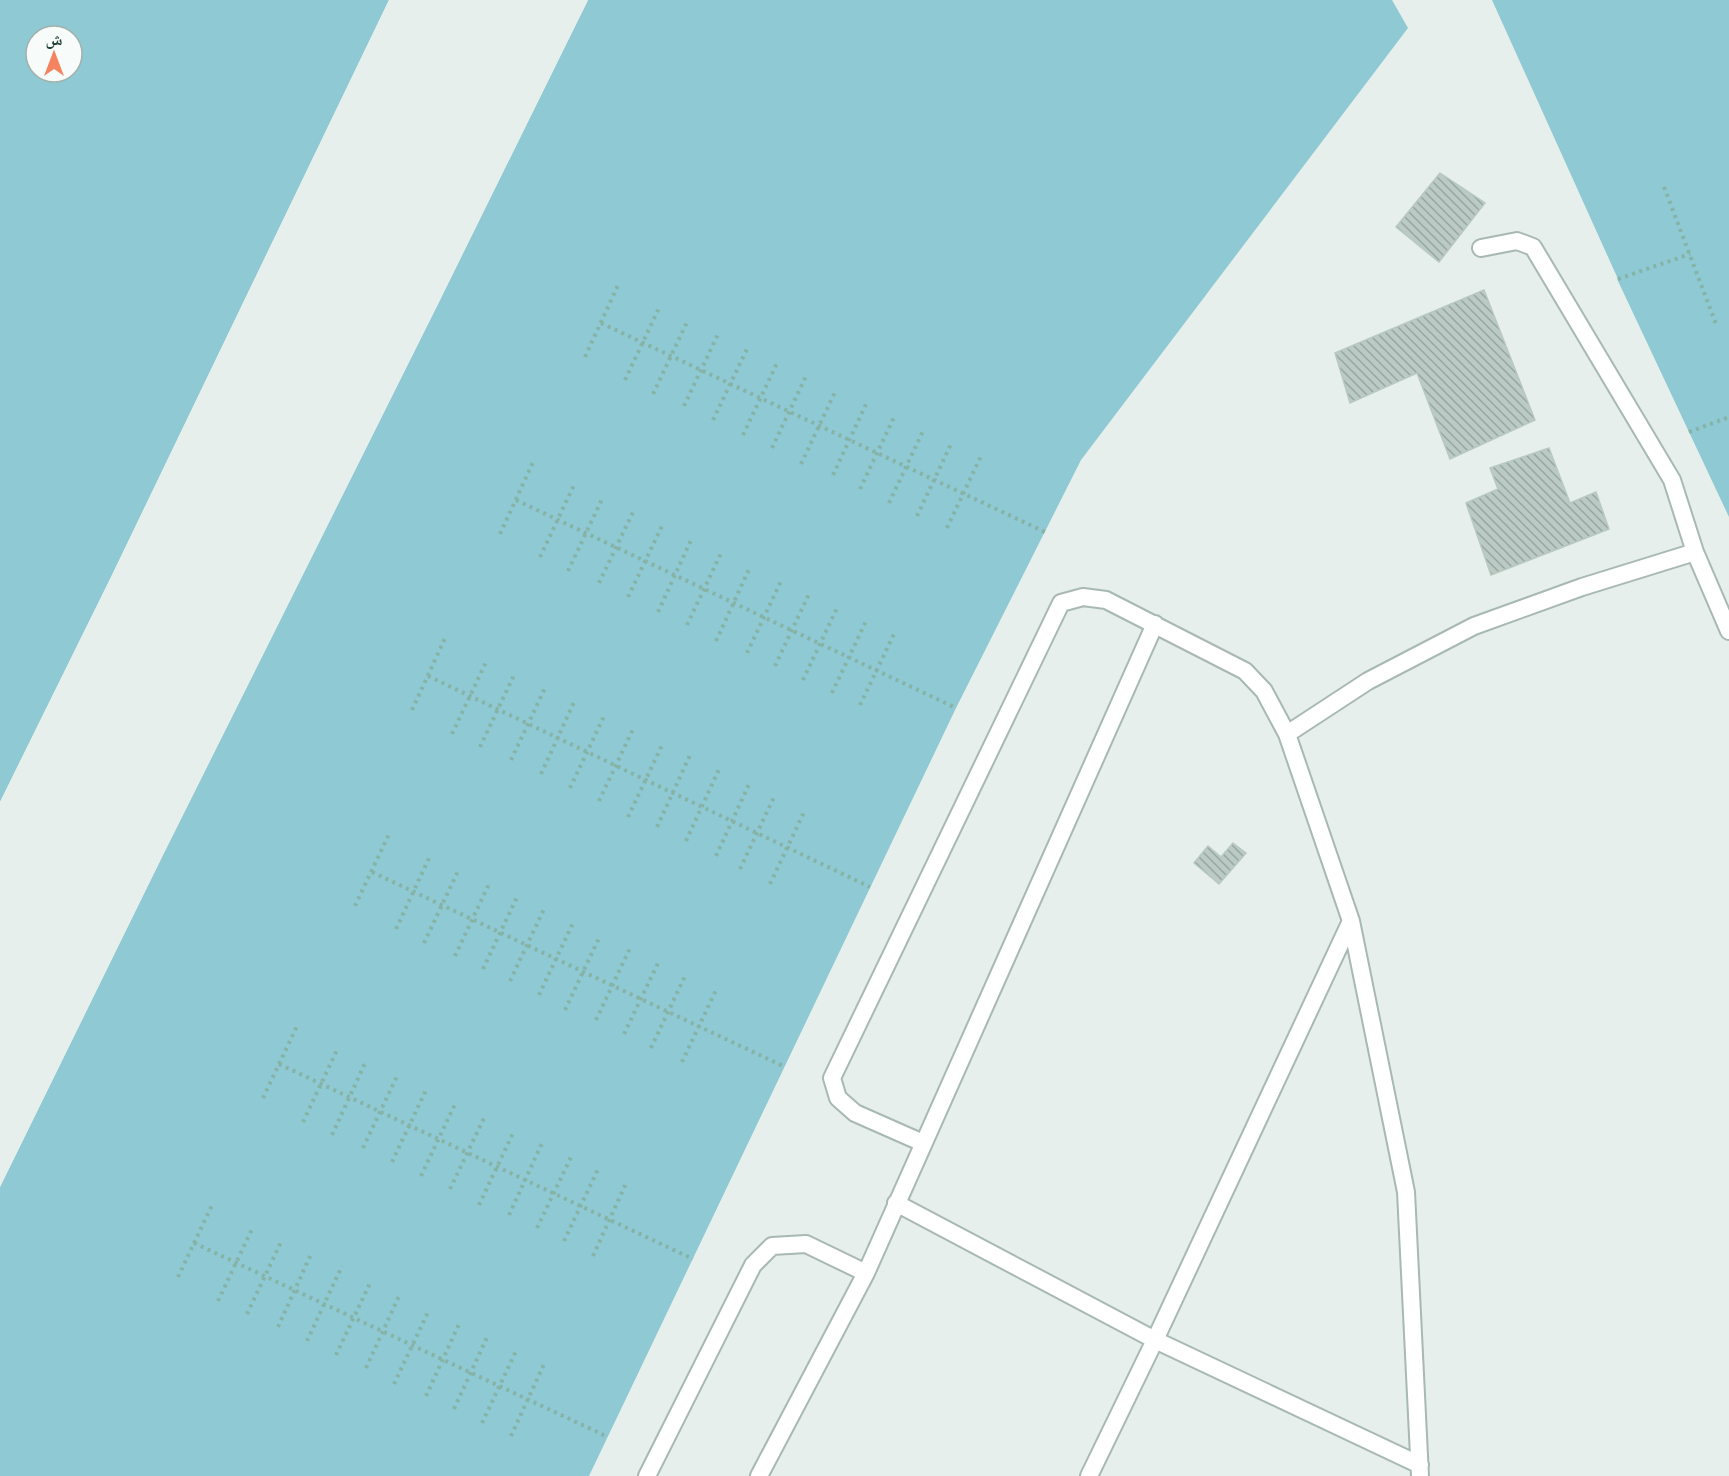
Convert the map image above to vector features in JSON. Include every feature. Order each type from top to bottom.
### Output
[{"type":"lane","points":[[1481,248],[1517,241],[1533,247],[1672,480],[1695,552],[1729,631]]},
{"type":"lane","points":[[1287,734],[1368,681],[1474,626],[1582,587],[1695,552]]},
{"type":"lane","points":[[896,1203],[1155,1340],[1420,1470],[1406,1192],[1351,921],[1287,734],[1264,691],[1245,671],[1106,600],[1083,597],[1061,603],[832,1078],[838,1098],[855,1113],[922,1143]]},
{"type":"lane","points":[[759,1476],[866,1273],[1155,624]]},
{"type":"lane","points":[[1089,1476],[1351,921]]},
{"type":"lane","points":[[647,1476],[753,1265],[771,1246],[806,1244],[866,1273]]},
{"type":"path","points":[[1664,187],[1716,324]]},
{"type":"path","points":[[1618,279],[1690,254]]},
{"type":"path","points":[[585,357],[620,283]]},
{"type":"path","points":[[625,380],[660,306]]},
{"type":"path","points":[[653,394],[688,320]]},
{"type":"path","points":[[601,323],[1045,532]]},
{"type":"path","points":[[684,406],[719,332]]},
{"type":"path","points":[[714,420],[748,347]]},
{"type":"path","points":[[743,435],[778,361]]},
{"type":"path","points":[[772,448],[807,374]]},
{"type":"path","points":[[801,464],[836,390]]},
{"type":"path","points":[[833,476],[867,402]]},
{"type":"path","points":[[860,489],[895,415]]},
{"type":"path","points":[[1689,432],[1729,417]]},
{"type":"path","points":[[889,503],[924,429]]},
{"type":"path","points":[[917,516],[952,442]]},
{"type":"path","points":[[947,528],[982,454]]},
{"type":"path","points":[[500,534],[534,460]]},
{"type":"path","points":[[540,557],[575,483]]},
{"type":"path","points":[[568,571],[603,497]]},
{"type":"path","points":[[516,500],[956,708]]},
{"type":"path","points":[[599,583],[634,510]]},
{"type":"path","points":[[628,597],[663,524]]},
{"type":"path","points":[[658,612],[692,538]]},
{"type":"path","points":[[687,625],[722,551]]},
{"type":"path","points":[[716,641],[750,567]]},
{"type":"path","points":[[747,652],[782,579]]},
{"type":"path","points":[[775,666],[810,592]]},
{"type":"path","points":[[803,680],[838,606]]},
{"type":"path","points":[[832,693],[867,619]]},
{"type":"path","points":[[860,705],[895,632]]},
{"type":"path","points":[[412,710],[446,636]]},
{"type":"path","points":[[452,734],[487,660]]},
{"type":"path","points":[[480,747],[515,673]]},
{"type":"path","points":[[428,676],[870,887]]},
{"type":"path","points":[[511,760],[546,686]]},
{"type":"path","points":[[541,774],[575,700]]},
{"type":"path","points":[[570,788],[605,714]]},
{"type":"path","points":[[599,801],[634,727]]},
{"type":"path","points":[[628,817],[663,743]]},
{"type":"path","points":[[657,827],[691,753]]},
{"type":"path","points":[[686,841],[720,766]]},
{"type":"path","points":[[716,856],[750,782]]},
{"type":"path","points":[[740,869],[775,795]]},
{"type":"path","points":[[770,884],[805,810]]},
{"type":"path","points":[[356,906],[390,832]]},
{"type":"path","points":[[396,929],[430,856]]},
{"type":"path","points":[[424,943],[459,869]]},
{"type":"path","points":[[372,872],[785,1067]]},
{"type":"path","points":[[455,956],[490,882]]},
{"type":"path","points":[[483,969],[518,895]]},
{"type":"path","points":[[510,981],[545,907]]},
{"type":"path","points":[[539,995],[574,921]]},
{"type":"path","points":[[565,1010],[600,936]]},
{"type":"path","points":[[596,1020],[631,946]]},
{"type":"path","points":[[624,1034],[659,961]]},
{"type":"path","points":[[651,1048],[686,974]]},
{"type":"path","points":[[682,1062],[717,988]]},
{"type":"path","points":[[263,1098],[298,1024]]},
{"type":"path","points":[[303,1122],[338,1048]]},
{"type":"path","points":[[332,1135],[366,1061]]},
{"type":"path","points":[[279,1064],[693,1258]]},
{"type":"path","points":[[363,1148],[398,1074]]},
{"type":"path","points":[[392,1161],[427,1088]]},
{"type":"path","points":[[421,1176],[456,1102]]},
{"type":"path","points":[[450,1189],[485,1116]]},
{"type":"path","points":[[479,1205],[514,1131]]},
{"type":"path","points":[[508,1215],[543,1141]]},
{"type":"path","points":[[537,1228],[572,1155]]},
{"type":"path","points":[[564,1241],[599,1167]]},
{"type":"path","points":[[593,1256],[627,1181]]},
{"type":"path","points":[[178,1277],[213,1203]]},
{"type":"path","points":[[218,1300],[253,1227]]},
{"type":"path","points":[[247,1314],[282,1240]]},
{"type":"path","points":[[194,1243],[608,1437]]},
{"type":"path","points":[[278,1327],[312,1252]]},
{"type":"path","points":[[307,1341],[342,1266]]},
{"type":"path","points":[[336,1355],[371,1281]]},
{"type":"path","points":[[366,1368],[400,1294]]},
{"type":"path","points":[[394,1384],[429,1310]]},
{"type":"path","points":[[426,1396],[460,1322]]},
{"type":"path","points":[[454,1409],[488,1335]]},
{"type":"path","points":[[482,1423],[517,1349]]},
{"type":"path","points":[[511,1436],[545,1362]]},
{"type":"water","points":[[0,0],[389,0],[0,802]]},
{"type":"water","points":[[588,0],[1392,0],[1408,28],[1081,460],[956,708],[589,1476],[0,1476],[0,1187]]},
{"type":"water","points":[[1490,0],[1729,0],[1729,517],[1539,113]]},
{"type":"pier","points":[[389,0],[392,0],[115,577],[0,805],[0,802]]},
{"type":"pier","points":[[585,0],[588,0],[0,1187],[0,1180],[159,855]]},
{"type":"pier","points":[[1487,0],[1492,0],[1618,279],[1612,276],[1536,115]]},
{"type":"building","points":[[1440,173],[1485,203],[1439,262],[1396,227]]},
{"type":"building","points":[[1484,290],[1535,420],[1450,459],[1417,373],[1350,403],[1335,353]]},
{"type":"building","points":[[1549,448],[1570,503],[1596,492],[1609,529],[1491,575],[1466,503],[1498,489],[1490,468]]},
{"type":"building","points":[[1233,843],[1246,853],[1219,884],[1194,863],[1208,846],[1221,857]]}]
